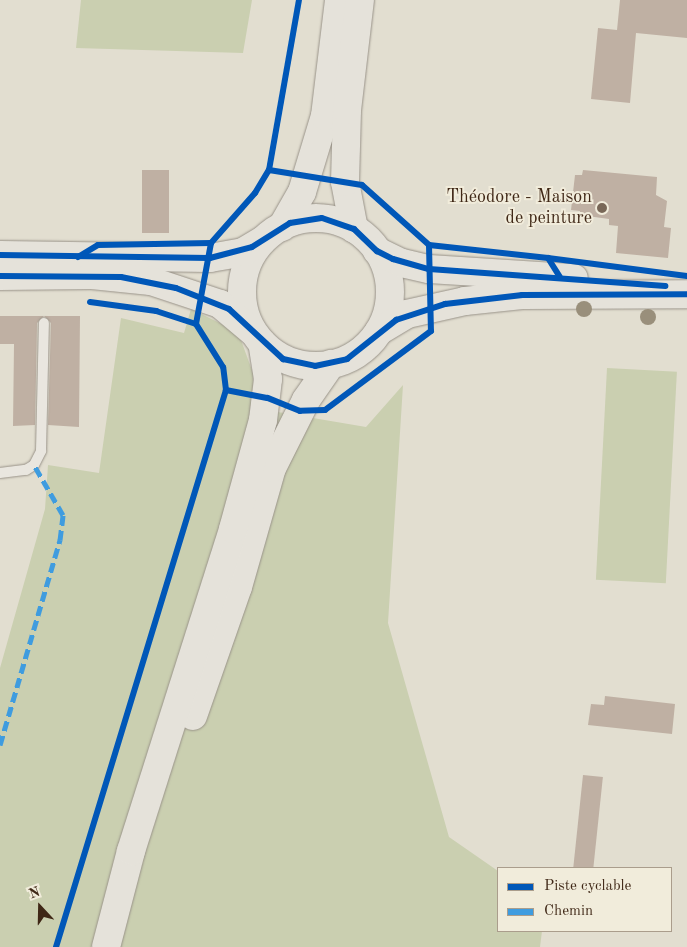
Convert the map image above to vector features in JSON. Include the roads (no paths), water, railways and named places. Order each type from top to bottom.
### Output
[{"type":"main road","points":[[106,947],[131,851],[231,537],[258,437],[268,389],[258,338],[246,316],[242,288],[248,262],[273,233],[302,192],[321,131],[339,0]]},
{"type":"main road","points":[[354,229],[344,182],[347,110],[360,0]]},
{"type":"main road","points":[[0,256],[210,258],[242,252],[273,233],[322,218],[354,229],[377,251],[402,263],[429,269],[687,289]]},
{"type":"main road","points":[[377,251],[390,291],[379,331]]},
{"type":"main road","points":[[0,276],[92,275],[151,282],[220,304],[258,338],[290,362],[331,364],[362,350],[379,331],[407,314],[465,301],[522,295],[687,294]]},
{"type":"main road","points":[[114,921],[145,852],[238,587],[272,468],[306,400],[331,364]]},
{"type":"lane","points":[[0,473],[26,470],[34,464],[41,451],[44,323]]},
{"type":"place","name":"Théodore - Maison de peinture","points":[[602,208]]}]
